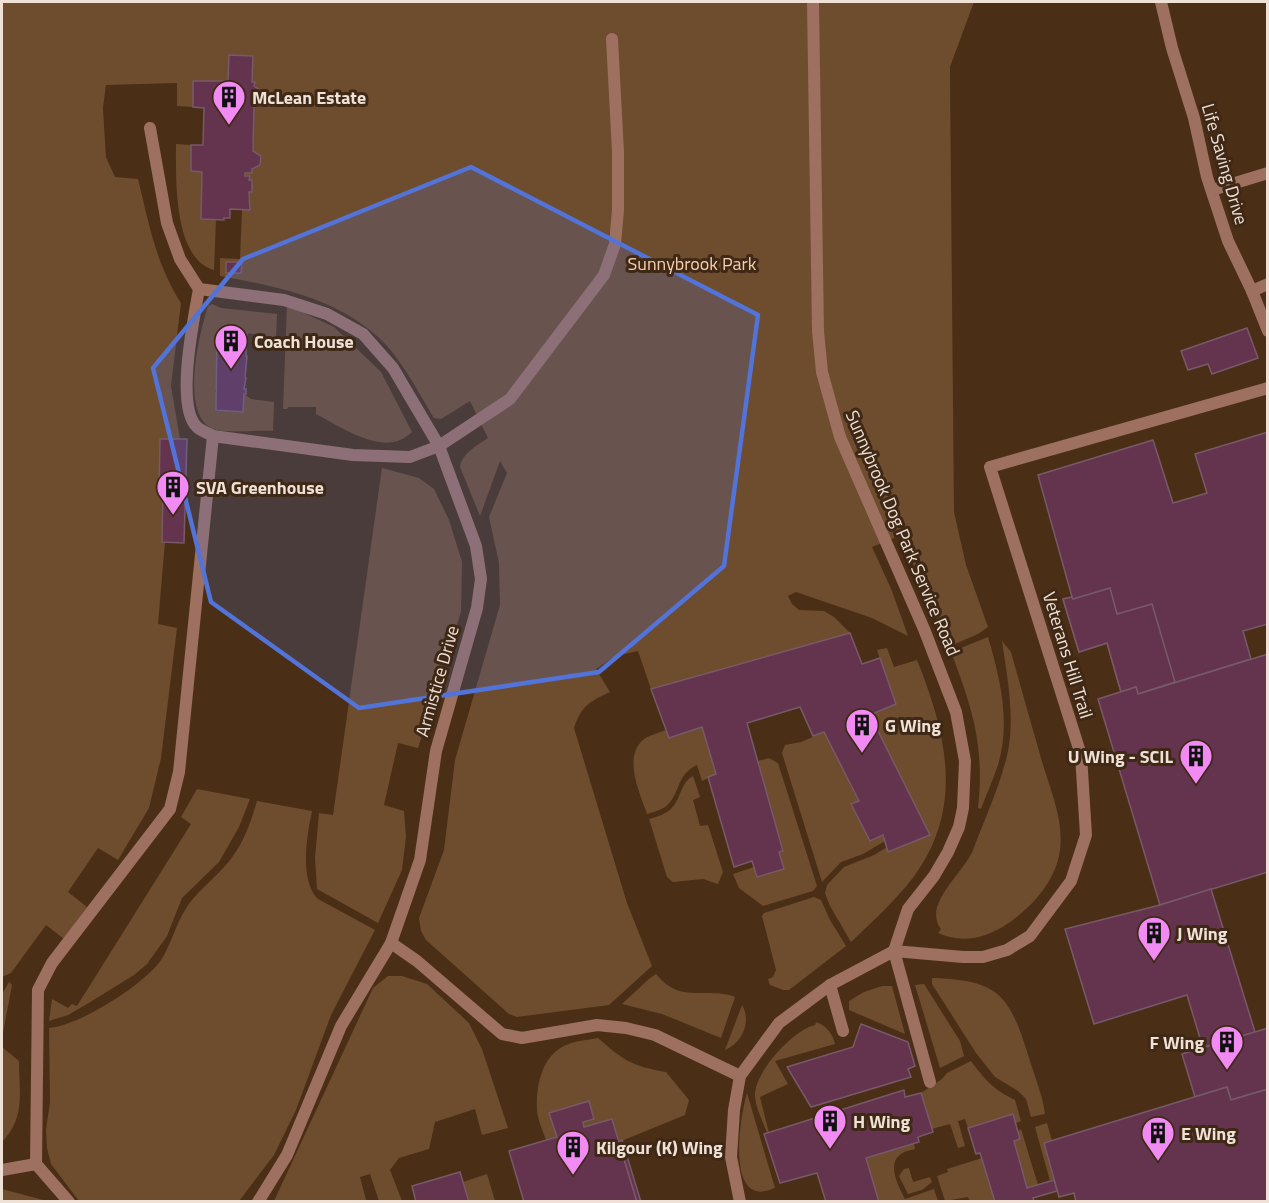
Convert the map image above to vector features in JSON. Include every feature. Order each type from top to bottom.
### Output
[{"type":"lane","name":"Sunnybrook Dog Park Service Road","points":[[813,2],[818,331],[822,372],[840,437],[924,629],[957,712],[965,761],[963,808],[958,827],[948,852],[934,876],[908,909],[894,951]]},
{"type":"lane","name":"Life Saving Drive","points":[[1161,2],[1172,48],[1228,241],[1268,331]]},
{"type":"lane","points":[[150,128],[167,223],[180,260],[199,289],[188,364],[187,408],[196,426],[213,436],[353,455],[410,457],[439,446],[510,399],[604,275],[615,244],[618,210],[618,152],[612,39]]},
{"type":"lane","points":[[1212,190],[1268,173]]},
{"type":"lane","points":[[1252,291],[1268,284]]},
{"type":"lane","name":"Armistice Drive","points":[[199,289],[284,300],[327,314],[363,334],[393,368],[439,446],[476,546],[481,579],[477,608],[436,751],[420,860],[391,943],[341,1026],[287,1155],[258,1202]]},
{"type":"lane","name":"Veterans Hill Trail","points":[[894,951],[982,957],[1007,950],[1030,936],[1071,881],[1086,835],[1081,755],[990,467],[1268,388]]},
{"type":"lane","points":[[69,1202],[36,1164],[38,990],[52,963],[170,809],[179,772],[213,436]]},
{"type":"lane","points":[[391,943],[417,961],[502,1034],[522,1038],[597,1025],[626,1028],[655,1035],[740,1076]]},
{"type":"lane","points":[[740,1202],[730,1157],[740,1076],[778,1023],[830,985],[894,951],[930,1082]]},
{"type":"lane","points":[[830,985],[843,1031]]},
{"type":"lane","points":[[2,1170],[36,1164]]},
{"type":"highlighted area","points":[[471,167],[758,315],[724,566],[599,672],[359,708],[211,602],[153,368],[243,259]]},
{"type":"shaded area","points":[[276,2],[507,473],[954,512],[950,67],[974,2],[1267,2],[1267,1201],[2,1202],[2,878],[115,177],[106,157],[103,108],[106,85]]},
{"type":"green space","name":"Sunnybrook Park","points":[[2,2],[974,2],[950,67],[954,512],[966,565],[988,627],[948,647],[901,535],[872,547],[892,591],[908,636],[872,618],[796,592],[788,596],[799,610],[824,611],[834,617],[850,633],[651,689],[638,651],[615,656],[596,669],[610,692],[583,709],[574,728],[627,903],[652,966],[609,1005],[517,1017],[509,1014],[426,940],[421,931],[419,918],[444,850],[455,760],[500,605],[499,563],[489,517],[507,473],[500,461],[480,516],[460,467],[467,454],[488,438],[470,401],[441,419],[434,418],[393,354],[377,336],[360,323],[342,312],[303,295],[220,276],[220,258],[240,259],[242,210],[250,210],[249,192],[252,192],[252,180],[249,180],[250,176],[245,176],[245,173],[260,165],[261,156],[253,151],[254,104],[262,100],[263,92],[252,82],[253,56],[229,55],[228,81],[194,81],[193,107],[177,106],[177,83],[106,85],[103,108],[106,157],[115,177],[138,179],[159,258],[181,303],[171,386],[180,439],[160,439],[159,490],[163,490],[162,542],[165,542],[158,624],[177,628],[161,758],[149,808],[118,860],[98,848],[68,892],[87,907],[64,939],[46,925],[11,973],[2,977]]},
{"type":"green space","points":[[176,144],[191,145],[191,171],[202,172],[201,219],[216,219],[214,270],[201,263],[191,250],[184,234],[177,196]]},
{"type":"green space","points":[[212,304],[221,308],[277,314],[276,338],[247,333],[217,332],[216,349],[218,349],[216,371],[218,372],[215,392],[244,394],[251,399],[274,402],[273,431],[217,430],[205,423],[198,410],[194,393],[194,374],[200,335],[208,306]]},
{"type":"green space","points":[[287,305],[334,327],[381,372],[412,432],[400,440],[390,442],[368,440],[316,414],[316,407],[283,409]]},
{"type":"green space","points":[[382,468],[419,478],[434,489],[449,520],[462,562],[461,612],[418,748],[398,743],[384,805],[404,811],[406,837],[402,870],[378,923],[317,889],[315,858],[319,813],[333,815]]},
{"type":"green space","points":[[988,637],[1000,684],[1004,733],[998,765],[981,809],[978,808],[980,766],[975,728],[971,709],[951,652]]},
{"type":"green space","points":[[1002,641],[1011,652],[1056,807],[1061,844],[1056,866],[1046,886],[1016,918],[982,936],[956,938],[938,933],[941,929],[937,919],[937,909],[940,899],[973,850],[997,788],[1008,751],[1011,724]]},
{"type":"green space","points":[[887,648],[894,667],[917,660],[928,688],[943,744],[946,771],[945,799],[939,826],[929,853],[912,879],[851,942],[830,906],[825,893],[827,885],[844,867],[887,847],[889,852],[929,835],[870,715],[895,704],[877,650]]},
{"type":"green space","points":[[702,727],[716,774],[702,781],[697,765],[690,769],[681,780],[670,802],[663,808],[647,814],[637,786],[633,765],[638,747],[644,739],[666,730],[669,738]]},
{"type":"green space","points":[[824,732],[859,801],[851,804],[869,840],[883,835],[885,841],[863,854],[841,862],[822,882],[782,753],[785,745],[801,742]]},
{"type":"green space","points":[[769,758],[778,763],[817,886],[813,891],[763,906],[739,888],[733,874],[754,867],[758,877],[784,869],[779,852],[783,850],[758,761]]},
{"type":"green space","points":[[693,776],[700,797],[693,800],[700,826],[708,825],[723,872],[718,884],[703,879],[673,882],[667,877],[649,819],[672,808],[683,786]]},
{"type":"green space","points":[[197,789],[250,799],[239,827],[219,862],[182,898],[167,936],[147,964],[134,975],[87,1004],[68,1015],[49,1021],[52,999],[68,1008],[72,1004],[77,1006],[191,824],[181,817]]},
{"type":"green space","points":[[257,801],[312,811],[308,832],[306,869],[312,891],[318,899],[375,930],[331,1015],[296,1110],[274,1155],[239,1201],[79,1201],[51,1164],[47,1148],[46,1130],[50,1102],[49,1028],[76,1020],[110,1003],[152,970],[161,960],[189,904],[225,866],[241,843]]},
{"type":"green space","points":[[814,897],[821,900],[846,946],[789,990],[770,985],[768,979],[773,977],[776,970],[762,916],[764,913]]},
{"type":"green space","points":[[656,974],[665,983],[684,992],[714,993],[735,997],[721,1038],[662,1014],[622,1004]]},
{"type":"green space","points":[[388,976],[402,976],[427,984],[469,1023],[482,1049],[508,1128],[482,1135],[475,1109],[435,1122],[429,1149],[399,1158],[390,1170],[402,1201],[379,1201],[370,1174],[360,1177],[366,1200],[274,1201],[373,988]]},
{"type":"green space","points":[[932,978],[974,983],[1000,996],[1009,1007],[1023,1039],[1039,1087],[1045,1114],[1031,1117],[1026,1099],[1018,1091],[995,1077],[976,1053],[932,984]]},
{"type":"green space","points":[[9,982],[12,985],[2,1038],[2,994]]},
{"type":"green space","points":[[924,984],[960,1041],[964,1056],[940,1068],[915,985]]},
{"type":"green space","points":[[882,986],[892,986],[905,1034],[849,1010],[849,1001],[864,992]]},
{"type":"green space","points":[[742,1005],[746,1018],[744,1031],[731,1047],[725,1050]]},
{"type":"green space","points":[[816,1022],[828,1030],[835,1044],[775,1061],[788,1084],[760,1097],[769,1133],[767,1133],[756,1103],[757,1084],[777,1052],[797,1034],[815,1025]]},
{"type":"green space","points":[[598,1038],[629,1061],[666,1072],[689,1100],[685,1115],[619,1142],[612,1119],[584,1127],[583,1122],[594,1118],[589,1101],[550,1113],[557,1137],[546,1140],[537,1109],[539,1083],[545,1066],[555,1052],[562,1047]]},
{"type":"green space","points":[[2,1047],[19,1061],[20,1094],[15,1123],[2,1142]]},
{"type":"green space","points":[[971,1061],[990,1084],[1015,1100],[1021,1121],[1016,1123],[1012,1114],[968,1128],[965,1119],[958,1121],[965,1146],[958,1148],[950,1124],[932,1129],[921,1093],[947,1073]]},
{"type":"green space","points":[[747,1093],[775,1188],[763,1191],[756,1191],[748,1185],[742,1175],[739,1146]]},
{"type":"green space","points":[[1047,1123],[1052,1141],[1044,1144],[1054,1180],[1050,1181],[1035,1127]]},
{"type":"green space","points":[[1021,1129],[1038,1185],[1027,1188],[1014,1141],[1020,1139],[1018,1131]]},
{"type":"green space","points":[[914,1143],[915,1149],[903,1153],[894,1164],[897,1182],[905,1199],[934,1189],[938,1201],[879,1201],[866,1158]]},
{"type":"green space","points":[[982,1158],[995,1201],[970,1201],[968,1197],[945,1201],[937,1176],[948,1172],[947,1169]]},
{"type":"green space","points":[[909,1168],[913,1182],[930,1177],[932,1182],[922,1190],[908,1194],[899,1176],[904,1169]]},
{"type":"green space","points":[[487,1174],[495,1201],[469,1201],[463,1182]]},
{"type":"green space","points":[[2,1189],[47,1201],[2,1201]]},
{"type":"building","name":"McLean Estate","points":[[229,55],[253,56],[252,82],[255,82],[254,86],[263,92],[262,100],[254,104],[253,151],[261,156],[260,165],[252,169],[252,173],[245,173],[245,176],[250,176],[249,180],[252,180],[252,192],[249,192],[250,210],[230,209],[230,218],[224,218],[224,220],[201,219],[202,172],[191,171],[191,145],[203,145],[204,108],[193,107],[193,81],[228,81]]},
{"type":"building","points":[[226,262],[242,262],[241,273],[226,273]]},
{"type":"building","points":[[1247,328],[1258,358],[1212,374],[1208,364],[1188,370],[1181,351]]},
{"type":"building","name":"Coach House","points":[[217,331],[247,333],[244,389],[246,389],[246,394],[244,394],[243,412],[216,410]]},
{"type":"building","points":[[1268,432],[1268,624],[1243,631],[1251,659],[1138,694],[1136,687],[1121,692],[1107,643],[1079,652],[1063,599],[1072,597],[1038,475],[1153,440],[1173,503],[1207,493],[1195,454]]},
{"type":"building","name":"SVA Greenhouse","points":[[160,439],[187,439],[184,543],[162,542],[163,490],[159,491]]},
{"type":"building","points":[[1110,588],[1117,614],[1152,604],[1175,682],[1138,694],[1136,687],[1121,692],[1107,643],[1079,652],[1063,599],[1072,597],[1073,599]]},
{"type":"building","name":"G Wing","points":[[850,633],[862,664],[880,658],[896,704],[870,715],[930,835],[888,852],[883,835],[870,841],[851,804],[859,801],[824,732],[813,736],[800,707],[747,723],[783,851],[779,852],[784,869],[757,877],[752,861],[734,867],[708,777],[716,774],[702,727],[669,738],[651,689]]},
{"type":"building","name":"U Wing - SCIL","points":[[1268,654],[1268,872],[1160,905],[1098,699],[1136,687],[1138,694]]},
{"type":"building","name":"J Wing","points":[[1211,889],[1255,1032],[1203,1048],[1187,995],[1094,1024],[1065,929],[1160,905]]},
{"type":"building","points":[[861,1024],[908,1042],[915,1066],[908,1069],[911,1077],[811,1107],[787,1067],[853,1047]]},
{"type":"building","name":"F Wing","points":[[1268,1028],[1268,1089],[1231,1100],[1227,1087],[1195,1097],[1182,1054]]},
{"type":"building","name":"E Wing","points":[[1227,1087],[1231,1100],[1268,1089],[1268,1202],[1076,1202],[1074,1193],[1059,1197],[1044,1143]]},
{"type":"building","name":"H Wing","points":[[904,1090],[905,1097],[921,1093],[933,1132],[918,1137],[919,1142],[866,1158],[879,1202],[826,1202],[817,1173],[780,1183],[764,1134]]},
{"type":"building","name":"Kilgour (K) Wing","points":[[589,1101],[594,1119],[583,1122],[584,1127],[612,1119],[637,1202],[524,1202],[509,1151],[557,1137],[549,1113]]},
{"type":"building","points":[[1013,1114],[1020,1139],[1014,1141],[1027,1188],[1054,1180],[1057,1191],[1033,1198],[1034,1202],[995,1202],[980,1153],[976,1154],[968,1128]]},
{"type":"building","points":[[622,1140],[641,1202],[637,1202],[619,1142]]},
{"type":"building","points":[[460,1172],[469,1202],[416,1202],[412,1186]]},
{"type":"place","name":"McLean Estate","points":[[229,126]]},
{"type":"place","name":"Coach House","points":[[231,370]]},
{"type":"place","name":"SVA Greenhouse","points":[[173,516]]},
{"type":"place","name":"G Wing","points":[[862,754]]},
{"type":"place","name":"U Wing - SCIL","points":[[1196,785]]},
{"type":"place","name":"J Wing","points":[[1154,962]]},
{"type":"place","name":"F Wing","points":[[1227,1071]]},
{"type":"place","name":"H Wing","points":[[830,1150]]},
{"type":"place","name":"E Wing","points":[[1158,1162]]},
{"type":"place","name":"Kilgour (K) Wing","points":[[573,1176]]}]
